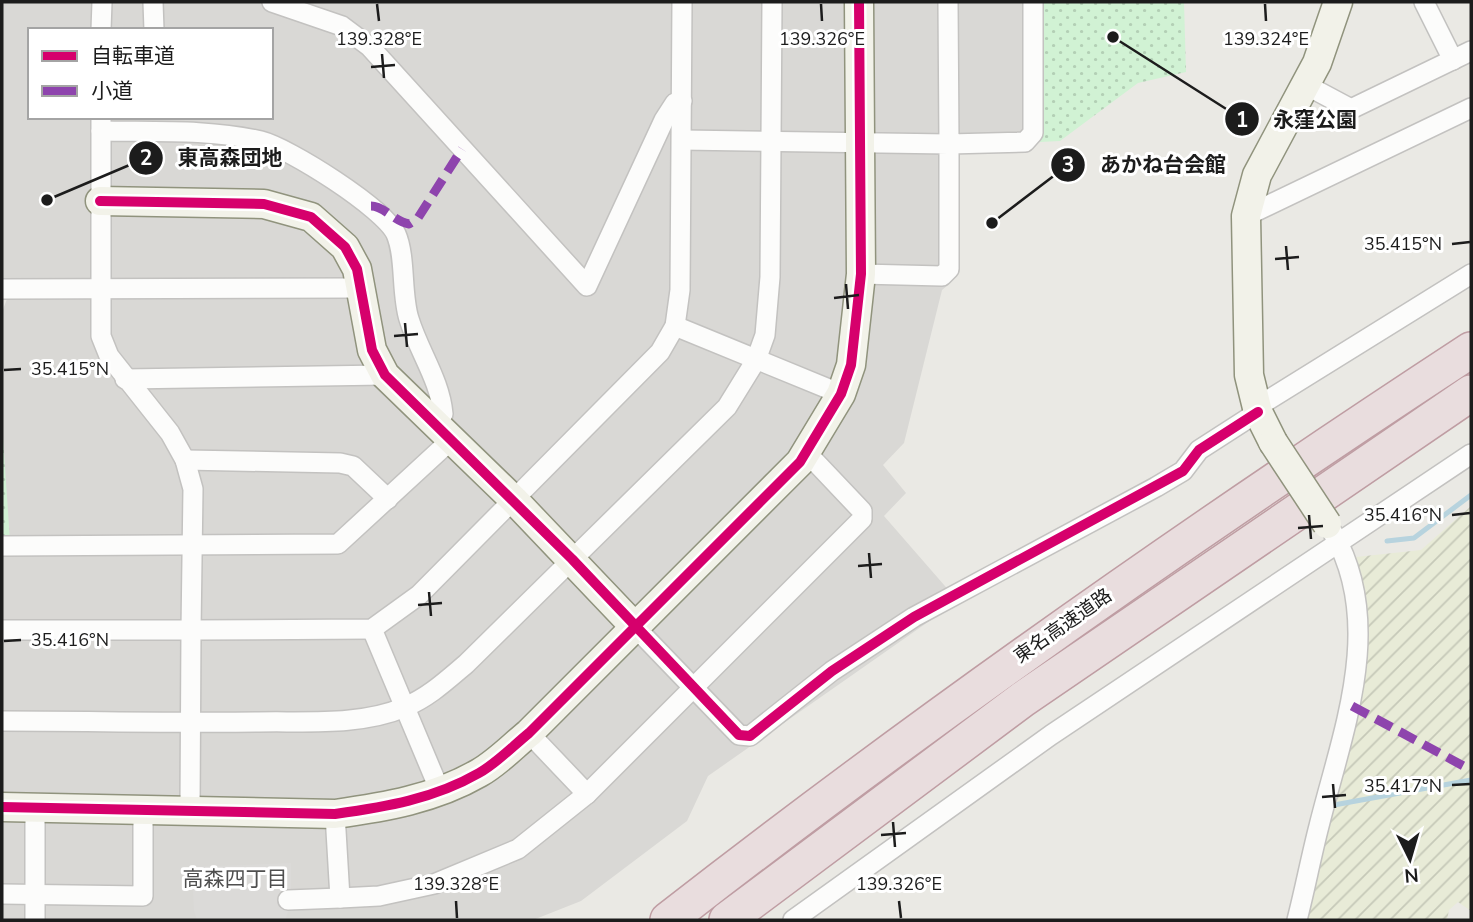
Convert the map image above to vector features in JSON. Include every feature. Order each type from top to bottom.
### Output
[{"type":"highway","name":"東名高速道路","points":[[668,920],[780,832],[1001,670],[1168,552],[1471,350]]},
{"type":"highway","name":"東名高速道路","points":[[727,920],[1023,699],[1471,393]]},
{"type":"street","points":[[101,28],[102,2]]},
{"type":"street","points":[[153,2],[154,28]]},
{"type":"street","points":[[272,2],[342,26],[370,47],[587,286],[664,120],[675,103],[682,101]]},
{"type":"street","points":[[2,630],[372,629],[419,595],[660,352],[675,326],[680,290],[682,2]]},
{"type":"street","points":[[2,721],[323,721],[367,717],[404,708],[433,692],[466,664],[727,407],[756,360],[765,335],[770,277],[772,2]]},
{"type":"street","points":[[2,807],[335,814],[414,801],[440,791],[480,772],[529,733],[807,453],[841,394],[851,365],[861,274],[859,2]]},
{"type":"street","points":[[861,274],[942,276],[949,268],[948,2]]},
{"type":"street","points":[[682,140],[949,144],[1025,142],[1032,132],[1033,2]]},
{"type":"street","points":[[1297,920],[1319,825],[1352,706],[1356,664],[1356,599],[1333,534],[1273,442],[1257,410],[1249,375],[1246,216],[1257,175],[1306,85],[1338,2]]},
{"type":"street","points":[[1306,85],[1351,109],[1462,56],[1426,2]]},
{"type":"street","points":[[1246,216],[1471,108]]},
{"type":"street","points":[[2,546],[191,546],[338,544],[388,499],[443,432],[442,394],[409,318],[397,236],[385,219],[355,192],[264,142],[157,125],[101,124],[101,337],[109,356],[125,379],[170,433],[185,460],[193,489],[191,546],[190,809]]},
{"type":"street","points":[[100,201],[264,204],[311,216],[345,247],[357,270],[372,350],[385,375],[514,500],[739,735],[750,736],[878,639],[969,586],[1183,471],[1199,450],[1257,410],[1471,274]]},
{"type":"street","points":[[2,289],[362,288]]},
{"type":"street","points":[[675,326],[841,394]]},
{"type":"street","points":[[125,379],[385,375]]},
{"type":"street","points":[[288,900],[379,896],[423,886],[483,866],[518,849],[587,794],[696,689],[862,519],[862,511],[807,453]]},
{"type":"street","points":[[793,920],[1333,534],[1471,454]]},
{"type":"street","points":[[185,460],[340,463],[353,466],[388,499]]},
{"type":"street","points":[[372,629],[440,791]]},
{"type":"street","points":[[529,733],[587,794]]},
{"type":"street","points":[[35,807],[35,920]]},
{"type":"street","points":[[2,894],[144,896],[143,809]]},
{"type":"street","points":[[335,814],[340,898]]},
{"type":"shaded area","points":[[2,2],[91,2],[92,28],[28,28],[28,119],[92,119],[92,283],[2,286]]},
{"type":"shaded area","points":[[107,2],[1032,2],[1030,131],[946,150],[948,285],[942,290],[904,443],[883,465],[906,493],[884,516],[958,601],[708,776],[687,821],[581,901],[533,920],[2,920],[2,312],[7,299],[106,299],[106,119],[273,119],[273,28],[107,28]]},
{"type":"shaded area","points":[[291,863],[291,904],[285,920],[197,920],[194,911],[192,867]]},
{"type":"green space","points":[[1041,2],[1184,2],[1186,72],[1138,83],[1060,141],[1040,142]]},
{"type":"green space","points":[[2,423],[10,541],[2,541]]},
{"type":"green space","points":[[1471,506],[1471,911],[1458,902],[1449,910],[1447,920],[1307,920],[1356,715],[1363,596],[1356,557],[1421,550]]},
{"type":"waterway","points":[[1387,541],[1414,538],[1471,495]]},
{"type":"waterway","points":[[1334,805],[1471,780]]},
{"type":"marked path","points":[[371,206],[409,224],[418,218],[462,149]]},
{"type":"marked path","points":[[1352,706],[1471,770]]},
{"type":"cycle path","points":[[2,807],[335,814],[427,796],[462,782],[486,769],[529,733],[800,462],[841,394],[851,365],[861,274],[859,2]]},
{"type":"cycle path","points":[[100,201],[264,204],[311,217],[345,247],[357,269],[372,350],[385,375],[572,559],[739,735],[750,736],[832,671],[914,617],[1183,471],[1199,450],[1258,412]]},
{"type":"place","name":"永窪公園","points":[[1113,37]]},
{"type":"place","name":"東高森団地","points":[[47,200]]},
{"type":"place","name":"あかね台会館","points":[[992,223]]},
{"type":"district","name":"高森四丁目","points":[[235,879]]}]
